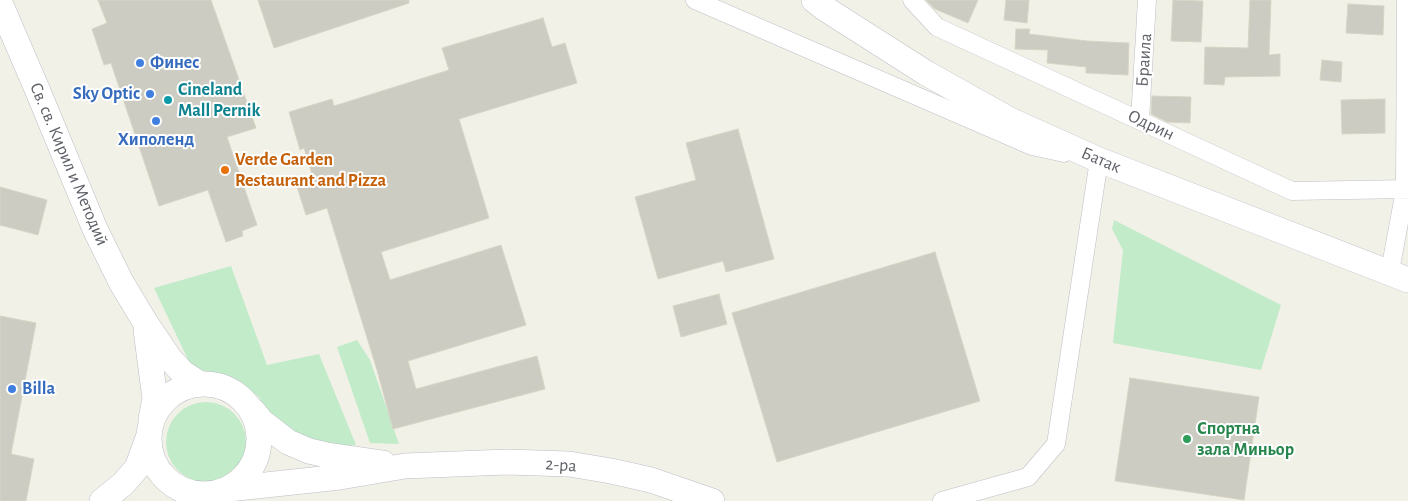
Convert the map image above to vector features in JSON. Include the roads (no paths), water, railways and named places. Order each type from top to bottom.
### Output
[{"type":"main road","name":"Батак","points":[[814,0],[926,73],[1010,120],[1099,160],[1399,275]]},
{"type":"main road","name":"Св. св. Кирил и Методий","points":[[2,15],[37,89],[95,229],[121,282],[170,359],[183,373],[200,384]]},
{"type":"main road","name":"Св. св. Кирил и Методий","points":[[102,501],[123,484],[137,468],[149,430],[155,399],[145,322]]},
{"type":"main road","points":[[200,384],[215,385],[229,389],[242,398],[251,409],[258,427],[259,445],[254,463],[244,478],[229,489],[215,494],[187,493],[171,485],[159,472],[150,456],[149,430],[158,407],[170,395],[184,387],[200,384]]},
{"type":"main road","name":"2-ра","points":[[251,409],[276,434],[288,442],[309,450],[327,455],[406,466]]},
{"type":"main road","name":"2-ра","points":[[229,489],[340,477],[406,466],[507,462],[569,464],[611,471],[651,480],[712,501]]},
{"type":"main road","points":[[164,501],[187,493]]},
{"type":"street","points":[[695,0],[1032,146],[1099,160],[1056,444],[1028,477],[942,501]]},
{"type":"street","name":"Одрин","points":[[912,0],[936,28],[1292,191],[1407,189]]},
{"type":"street","name":"Браила","points":[[1140,120],[1148,0]]},
{"type":"street","points":[[1399,275],[1407,189],[1406,0]]},
{"type":"place","name":"Финес","points":[[140,63]]},
{"type":"place","name":"Sky Optic","points":[[150,94]]},
{"type":"place","name":"Cineland Mall Pernik","points":[[168,100]]},
{"type":"place","name":"Хиполенд","points":[[156,121]]},
{"type":"place","name":"Verde Garden Restaurant and Pizza","points":[[225,170]]},
{"type":"place","name":"Billa","points":[[12,389]]},
{"type":"place","name":"Спортна зала Миньор","points":[[1187,439]]}]
